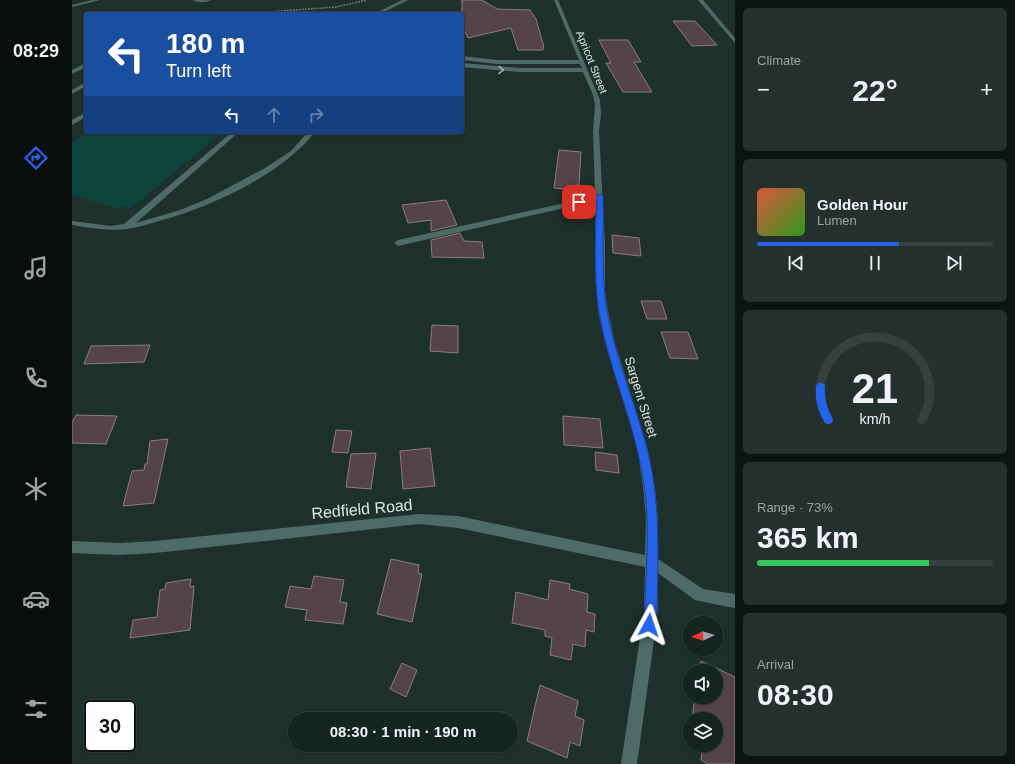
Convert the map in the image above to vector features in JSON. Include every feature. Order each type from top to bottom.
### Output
[{"type":"street","points":[[72,6],[98,0]]},
{"type":"street","points":[[195,0],[209,0]]},
{"type":"street","points":[[380,12],[406,0]]},
{"type":"street","name":"Apricot Street","points":[[556,0],[598,104],[599,114],[597,134]]},
{"type":"street","points":[[700,0],[735,41]]},
{"type":"street","points":[[464,58],[497,62],[582,62]]},
{"type":"street","points":[[72,72],[84,66]]},
{"type":"street","points":[[464,66],[520,70],[585,70]]},
{"type":"street","points":[[72,92],[84,85]]},
{"type":"street","points":[[72,123],[84,115]]},
{"type":"street","points":[[126,227],[234,134]]},
{"type":"street","points":[[72,224],[98,227],[126,227],[154,222],[183,212],[210,201],[268,170],[293,152],[310,134]]},
{"type":"street","name":"Sargent Street","points":[[597,134],[600,196],[601,291],[603,311],[610,343],[642,446],[652,517],[651,611],[629,764]]},
{"type":"street","points":[[398,244],[594,199],[600,196]]},
{"type":"street","name":"Redfield Road","points":[[72,547],[119,549],[419,519],[458,522],[652,562]]},
{"type":"street","points":[[652,562],[700,595],[735,601]]},
{"type":"path","points":[[252,12],[345,6],[367,0]]},
{"type":"green space","points":[[85,134],[221,134],[131,208],[123,206],[120,209],[72,195],[72,143]]},
{"type":"building","points":[[462,0],[482,0],[497,9],[530,10],[536,19],[544,47],[543,50],[518,50],[511,28],[468,38],[464,29],[464,12],[462,12]]},
{"type":"building","points":[[673,21],[695,21],[717,45],[692,46]]},
{"type":"building","points":[[599,40],[628,40],[641,62],[634,62],[652,92],[623,92],[606,63],[611,63]]},
{"type":"building","points":[[559,150],[581,152],[579,185],[576,185],[576,190],[554,188]]},
{"type":"building","points":[[446,200],[457,225],[431,231],[431,220],[408,223],[402,205]]},
{"type":"building","points":[[460,233],[464,241],[482,242],[484,258],[432,257],[431,240]]},
{"type":"building","points":[[612,235],[639,238],[641,256],[613,253]]},
{"type":"building","points":[[641,301],[661,301],[667,319],[647,319]]},
{"type":"building","points":[[432,325],[458,326],[458,353],[430,351]]},
{"type":"building","points":[[661,332],[688,332],[698,359],[670,358]]},
{"type":"building","points":[[150,345],[144,362],[84,364],[91,346]]},
{"type":"building","points":[[76,415],[117,416],[106,444],[72,443],[72,423]]},
{"type":"building","points":[[563,416],[600,419],[603,448],[564,445]]},
{"type":"building","points":[[336,430],[352,431],[348,453],[332,452]]},
{"type":"building","points":[[168,439],[154,503],[123,506],[132,471],[144,470],[145,464],[147,464],[150,441]]},
{"type":"building","points":[[430,448],[435,486],[403,489],[400,451]]},
{"type":"building","points":[[595,452],[617,455],[619,473],[596,470]]},
{"type":"building","points":[[376,453],[371,489],[346,487],[351,454]]},
{"type":"building","points":[[391,559],[419,565],[418,573],[422,574],[412,622],[377,614]]},
{"type":"building","points":[[314,576],[344,580],[340,602],[347,603],[343,624],[305,620],[307,610],[285,607],[290,586],[311,589]]},
{"type":"building","points":[[191,579],[190,587],[194,586],[190,630],[130,638],[133,620],[157,617],[160,590],[165,589],[166,583]]},
{"type":"building","points":[[550,580],[570,584],[569,589],[588,594],[587,612],[595,614],[594,632],[586,630],[585,647],[573,644],[571,660],[550,655],[552,638],[545,636],[545,630],[512,623],[516,592],[548,600]]},
{"type":"building","points":[[701,661],[707,664],[700,664]]},
{"type":"building","points":[[402,663],[417,670],[406,697],[390,689]]},
{"type":"building","points":[[723,671],[735,677],[735,764],[708,764],[701,760],[702,752],[723,752],[723,712],[693,712],[694,704],[723,704]]},
{"type":"building","points":[[540,685],[578,701],[575,716],[584,720],[580,746],[570,742],[567,758],[527,741]]},
{"type":"route","points":[[579,202],[594,199],[600,196],[601,291],[603,311],[610,343],[642,446],[649,487],[652,517],[652,562],[651,611],[649,625]]}]
